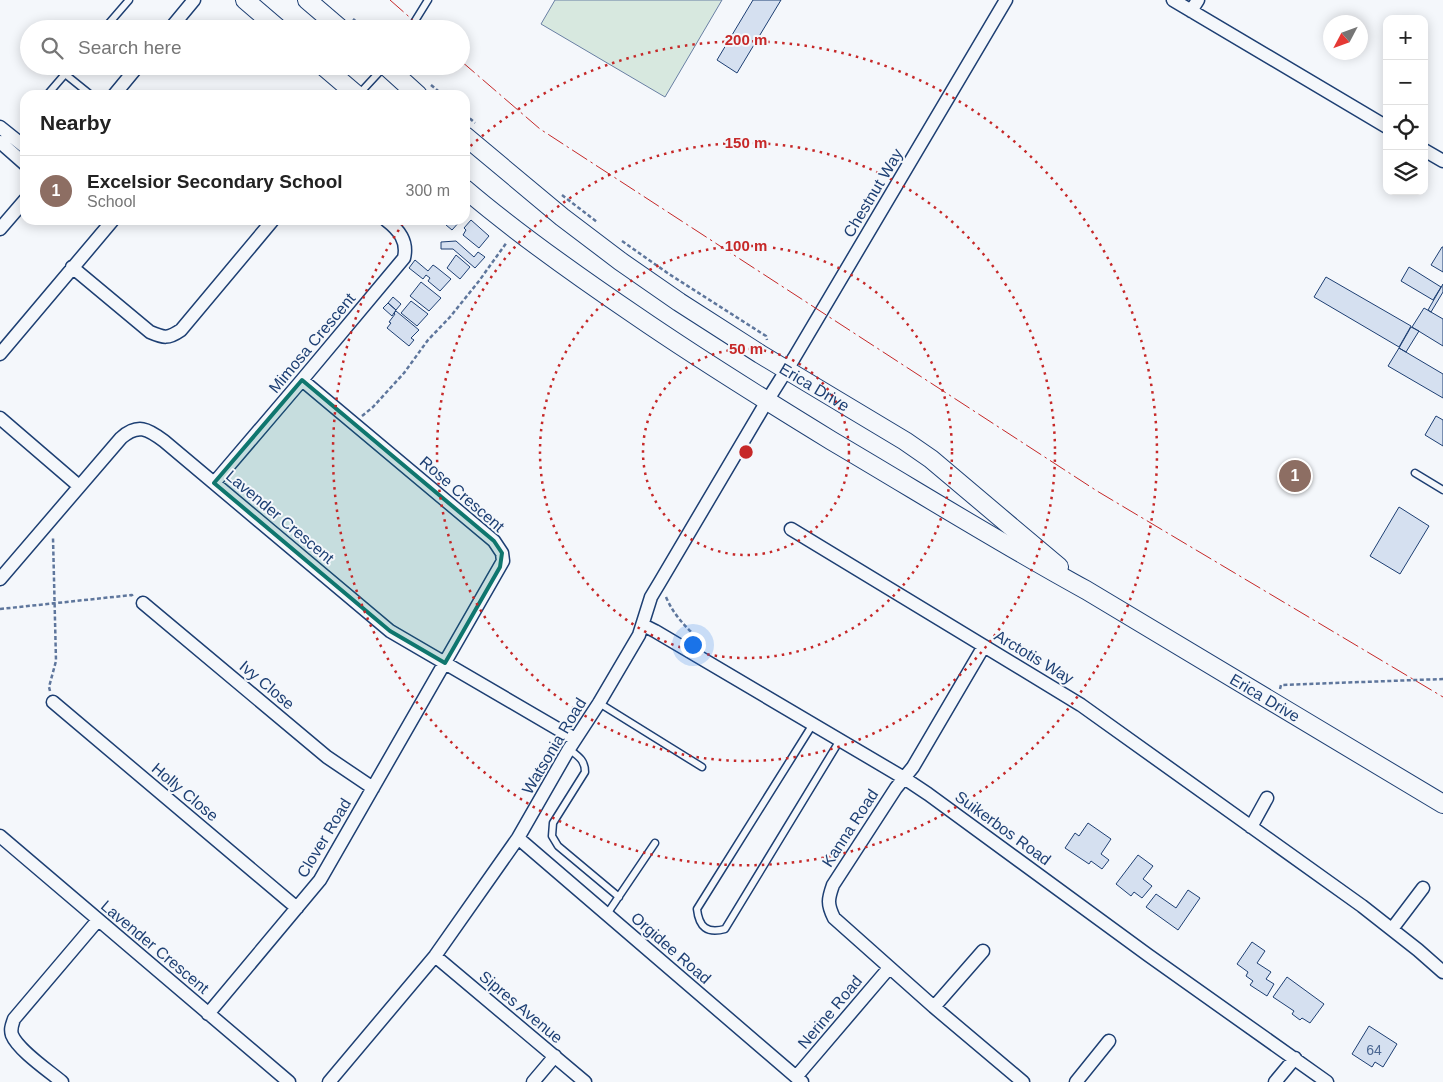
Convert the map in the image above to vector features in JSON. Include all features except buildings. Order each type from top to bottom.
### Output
[{"type":"main road","points":[[245,0],[268,20]]},
{"type":"main road","points":[[308,0],[331,20]]},
{"type":"main road","points":[[334,75],[351,90]]},
{"type":"main road","points":[[395,75],[412,90]]},
{"type":"main road","name":"Erica Drive","points":[[472,132],[562,217],[620,261],[679,302],[786,371],[905,441],[931,459],[1086,590]]},
{"type":"main road","name":"Erica Drive","points":[[470,192],[530,242],[568,270],[767,401],[1443,804]]},
{"type":"street","points":[[177,20],[194,0]]},
{"type":"street","name":"Chestnut Way","points":[[767,401],[1006,0]]},
{"type":"street","points":[[1173,0],[1194,6],[1383,124]]},
{"type":"street","points":[[117,90],[127,75]]},
{"type":"street","points":[[0,127],[20,143]]},
{"type":"street","points":[[0,142],[20,160]]},
{"type":"street","points":[[1428,152],[1443,161]]},
{"type":"street","points":[[0,229],[20,206]]},
{"type":"street","points":[[0,354],[109,225]]},
{"type":"street","points":[[72,267],[150,332],[163,337],[171,336],[181,330],[269,225]]},
{"type":"street","name":"Mimosa Crescent","points":[[214,483],[404,258],[405,244],[402,236],[393,225]]},
{"type":"street","name":"Rose Crescent","points":[[302,380],[494,541],[502,553],[503,561],[500,567],[445,663]]},
{"type":"street","name":"Watsonia Road","points":[[329,1082],[435,956],[518,838],[572,744],[599,704],[639,635],[651,596],[767,401]]},
{"type":"street","points":[[0,418],[79,486]]},
{"type":"street","name":"Lavender Crescent","points":[[0,579],[127,432],[142,429],[151,431],[390,632],[445,663],[572,744]]},
{"type":"street","name":"Arctotis Way","points":[[791,529],[1081,705],[1354,900],[1443,972]]},
{"type":"street","name":"Ivy Close","points":[[143,603],[327,757],[374,788]]},
{"type":"street","name":"Suikerbos Road","points":[[643,625],[840,740],[928,794],[1148,955],[1327,1082]]},
{"type":"street","name":"Kanna Road","points":[[984,646],[913,767],[896,788],[832,885],[828,900],[834,918],[889,968],[1023,1082]]},
{"type":"street","name":"Clover Road","points":[[208,1014],[320,880],[445,663]]},
{"type":"street","name":"Holly Close","points":[[53,702],[297,908]]},
{"type":"street","points":[[1251,827],[1267,798]]},
{"type":"street","name":"Lavender Crescent","points":[[0,836],[289,1082]]},
{"type":"street","name":"Orgidee Road","points":[[518,838],[799,1080]]},
{"type":"street","points":[[1392,929],[1423,888]]},
{"type":"street","points":[[62,1082],[23,1049],[12,1034],[11,1027],[14,1020],[98,920]]},
{"type":"street","points":[[934,1007],[983,951]]},
{"type":"street","name":"Sipres Avenue","points":[[435,956],[585,1082]]},
{"type":"street","name":"Nerine Road","points":[[799,1080],[889,968]]},
{"type":"street","points":[[1076,1082],[1109,1041]]},
{"type":"street","points":[[533,1082],[555,1056]]},
{"type":"street","points":[[1275,1082],[1295,1058]]},
{"type":"lane","points":[[112,20],[129,0]]},
{"type":"lane","points":[[416,20],[428,0]]},
{"type":"lane","points":[[51,90],[64,75]]},
{"type":"lane","points":[[66,75],[84,90]]},
{"type":"lane","points":[[362,90],[376,75]]},
{"type":"lane","points":[[1415,473],[1443,490]]},
{"type":"lane","points":[[599,704],[702,767]]},
{"type":"lane","points":[[813,724],[697,909],[698,919],[705,928],[715,931],[724,929],[840,740]]},
{"type":"lane","points":[[572,744],[585,765],[584,772],[553,823],[552,836],[558,846],[619,897]]},
{"type":"lane","points":[[607,914],[656,843]]},
{"type":"path","points":[[555,190],[601,226]]},
{"type":"path","points":[[353,423],[373,406],[404,373],[428,340],[450,317],[511,237]]},
{"type":"path","points":[[617,238],[766,336],[767,343]]},
{"type":"path","points":[[49,687],[56,661],[53,531]]},
{"type":"path","points":[[666,592],[666,597],[673,612],[708,647]]},
{"type":"path","points":[[0,609],[132,595]]},
{"type":"path","points":[[1278,693],[1281,685],[1443,679]]},
{"type":"highlighted area","points":[[302,380],[494,541],[502,553],[500,567],[445,663],[390,631],[214,483]]},
{"type":"shaded area","points":[[555,0],[722,0],[665,97],[541,24]]},
{"type":"power","points":[[390,0],[413,20]]},
{"type":"power","points":[[470,69],[540,129],[1097,491],[1443,697]]},
{"type":"place","name":"Excelsior Secondary School","points":[[1295,476]]}]
